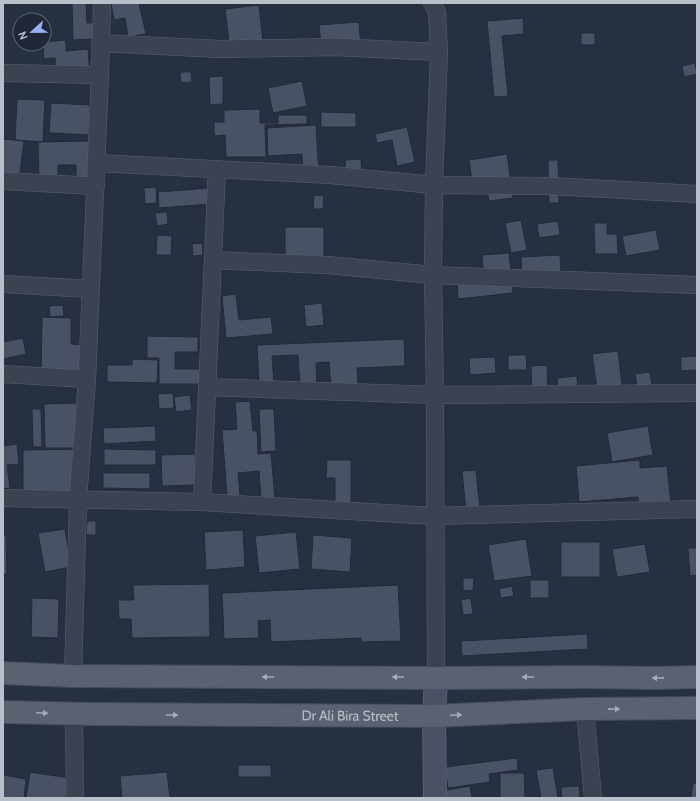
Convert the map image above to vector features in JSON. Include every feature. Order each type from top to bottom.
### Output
[{"type":"main road","points":[[3,673],[73,676],[436,678],[697,677]]},
{"type":"main road","name":"Dr Ali Bira Street","points":[[3,712],[74,714],[434,716],[585,709],[697,708]]},
{"type":"street","points":[[73,676],[78,499],[87,379],[97,163],[102,3]]},
{"type":"street","points":[[432,3],[437,12],[439,52],[434,185],[433,275],[436,678],[434,716],[435,798]]},
{"type":"street","points":[[100,43],[219,49],[335,47],[439,52]]},
{"type":"street","points":[[3,73],[100,75]]},
{"type":"street","points":[[97,163],[330,175],[434,185],[551,186],[697,194]]},
{"type":"street","points":[[202,502],[217,169]]},
{"type":"street","points":[[3,180],[96,186]]},
{"type":"street","points":[[213,260],[327,265],[433,275],[697,285]]},
{"type":"street","points":[[3,284],[91,289]]},
{"type":"street","points":[[3,374],[87,379]]},
{"type":"street","points":[[207,387],[434,395],[697,393]]},
{"type":"street","points":[[3,498],[202,502],[434,516],[697,509]]},
{"type":"street","points":[[585,709],[593,798]]},
{"type":"street","points":[[74,714],[75,798]]},
{"type":"building","points":[[72,3],[86,3],[87,23],[93,23],[94,39],[73,40]]},
{"type":"building","points":[[111,3],[139,3],[146,34],[128,37],[125,18],[114,20]]},
{"type":"building","points":[[259,5],[263,42],[230,51],[225,9]]},
{"type":"building","points":[[523,18],[524,34],[502,36],[508,96],[494,97],[487,21]]},
{"type":"building","points":[[359,22],[361,50],[321,45],[319,25]]},
{"type":"building","points":[[581,33],[595,33],[595,45],[581,45]]},
{"type":"building","points":[[66,40],[66,51],[88,49],[90,77],[56,79],[55,58],[44,59],[44,52],[52,52],[52,41]]},
{"type":"building","points":[[695,63],[697,74],[684,77],[682,66]]},
{"type":"building","points":[[180,72],[191,72],[192,82],[181,83]]},
{"type":"building","points":[[223,76],[223,104],[210,105],[209,77]]},
{"type":"building","points":[[302,81],[307,106],[273,113],[268,88]]},
{"type":"building","points":[[17,99],[45,100],[43,142],[15,140]]},
{"type":"building","points":[[51,103],[90,105],[89,135],[49,133]]},
{"type":"building","points":[[260,109],[260,123],[278,123],[278,115],[307,115],[307,124],[265,125],[266,157],[226,157],[225,135],[214,136],[214,122],[224,122],[224,110]]},
{"type":"building","points":[[321,112],[356,113],[356,127],[321,127]]},
{"type":"building","points":[[316,125],[319,176],[303,177],[302,154],[268,156],[267,128]]},
{"type":"building","points":[[407,127],[415,162],[397,166],[392,140],[377,143],[375,134]]},
{"type":"building","points":[[3,139],[24,141],[19,181],[3,179]]},
{"type":"building","points":[[91,141],[92,182],[76,182],[76,165],[58,165],[58,179],[39,180],[38,142]]},
{"type":"building","points":[[507,154],[513,198],[489,201],[486,186],[473,188],[469,160]]},
{"type":"building","points":[[361,159],[362,178],[346,179],[345,160]]},
{"type":"building","points":[[548,160],[558,160],[559,203],[549,203]]},
{"type":"building","points":[[156,187],[157,203],[145,204],[144,188]]},
{"type":"building","points":[[209,188],[211,204],[159,208],[158,192]]},
{"type":"building","points":[[314,195],[324,196],[323,209],[313,209]]},
{"type":"building","points":[[167,212],[168,224],[157,226],[155,213]]},
{"type":"building","points":[[521,220],[527,250],[511,253],[505,223]]},
{"type":"building","points":[[558,221],[560,235],[539,238],[537,224]]},
{"type":"building","points":[[594,223],[607,223],[607,234],[617,234],[618,254],[595,254]]},
{"type":"building","points":[[285,227],[324,227],[324,263],[285,263]]},
{"type":"building","points":[[656,230],[660,250],[626,256],[622,236]]},
{"type":"building","points":[[157,235],[172,236],[171,255],[156,255]]},
{"type":"building","points":[[202,243],[203,255],[193,256],[192,244]]},
{"type":"building","points":[[509,253],[513,293],[458,299],[457,280],[484,277],[482,255]]},
{"type":"building","points":[[560,255],[561,275],[522,277],[521,257]]},
{"type":"building","points":[[236,294],[239,320],[271,317],[273,334],[226,338],[222,296]]},
{"type":"building","points":[[322,303],[324,325],[306,327],[304,305]]},
{"type":"building","points":[[63,305],[64,316],[50,317],[49,306]]},
{"type":"building","points":[[42,317],[71,318],[71,344],[83,345],[82,383],[41,383]]},
{"type":"building","points":[[147,336],[198,337],[198,352],[175,352],[175,369],[200,369],[200,384],[159,384],[159,358],[147,358]]},
{"type":"building","points":[[23,338],[26,354],[3,359],[3,342]]},
{"type":"building","points":[[404,339],[405,366],[357,368],[358,388],[331,389],[329,362],[316,363],[317,385],[300,386],[298,355],[272,356],[274,383],[259,384],[257,345]]},
{"type":"building","points":[[618,351],[623,393],[598,396],[592,354]]},
{"type":"building","points":[[508,355],[526,355],[527,370],[508,370]]},
{"type":"building","points":[[697,356],[697,370],[681,371],[681,357]]},
{"type":"building","points":[[495,357],[496,373],[470,375],[469,358]]},
{"type":"building","points":[[132,359],[158,360],[157,383],[107,382],[107,365],[132,365]]},
{"type":"building","points":[[547,365],[548,391],[532,392],[531,366]]},
{"type":"building","points":[[650,372],[653,392],[638,394],[635,374]]},
{"type":"building","points":[[577,376],[578,394],[559,396],[557,378]]},
{"type":"building","points":[[173,393],[174,408],[159,409],[158,394]]},
{"type":"building","points":[[190,395],[192,410],[176,412],[174,397]]},
{"type":"building","points":[[250,401],[253,431],[257,431],[258,454],[271,453],[275,499],[261,500],[259,471],[238,473],[240,495],[227,496],[222,430],[237,429],[235,402]]},
{"type":"building","points":[[77,403],[81,448],[45,448],[44,404]]},
{"type":"building","points":[[32,409],[41,409],[42,447],[33,447]]},
{"type":"building","points":[[259,409],[274,409],[276,451],[261,452]]},
{"type":"building","points":[[155,426],[156,441],[104,444],[103,428]]},
{"type":"building","points":[[648,426],[653,455],[612,462],[607,433]]},
{"type":"building","points":[[17,444],[19,464],[7,465],[10,488],[3,489],[3,446]]},
{"type":"building","points":[[83,449],[83,493],[23,494],[23,450]]},
{"type":"building","points":[[104,449],[156,450],[156,465],[104,465]]},
{"type":"building","points":[[195,454],[196,485],[162,486],[161,455]]},
{"type":"building","points":[[327,460],[351,460],[351,509],[335,509],[335,478],[326,478]]},
{"type":"building","points":[[640,460],[640,468],[667,466],[671,504],[639,507],[638,497],[579,502],[576,466]]},
{"type":"building","points":[[476,470],[480,510],[466,512],[462,471]]},
{"type":"building","points":[[103,473],[150,473],[150,489],[103,488]]},
{"type":"building","points":[[87,521],[96,521],[96,535],[86,535]]},
{"type":"building","points":[[65,529],[71,567],[45,572],[38,533]]},
{"type":"building","points":[[243,530],[245,567],[206,570],[204,532]]},
{"type":"building","points":[[296,532],[300,569],[259,573],[255,536]]},
{"type":"building","points":[[3,535],[6,535],[7,574],[3,574]]},
{"type":"building","points":[[313,535],[352,538],[350,572],[311,569]]},
{"type":"building","points":[[526,539],[532,576],[494,581],[488,545]]},
{"type":"building","points":[[561,542],[600,542],[600,577],[561,577]]},
{"type":"building","points":[[645,544],[650,572],[617,577],[612,549]]},
{"type":"building","points":[[688,548],[697,548],[697,575],[690,576]]},
{"type":"building","points":[[463,578],[474,578],[473,591],[463,590]]},
{"type":"building","points":[[530,580],[549,580],[549,598],[530,598]]},
{"type":"building","points":[[209,584],[210,637],[132,638],[131,619],[119,619],[118,600],[134,600],[133,585]]},
{"type":"building","points":[[398,585],[401,641],[361,642],[361,638],[271,642],[270,620],[258,621],[259,638],[224,639],[222,593]]},
{"type":"building","points":[[512,586],[514,596],[501,598],[499,589]]},
{"type":"building","points":[[32,598],[59,599],[58,638],[31,637]]},
{"type":"building","points":[[471,598],[473,614],[463,615],[461,600]]},
{"type":"building","points":[[587,634],[588,649],[462,656],[461,641]]},
{"type":"building","points":[[517,758],[518,770],[489,774],[490,782],[448,788],[445,767]]},
{"type":"building","points":[[238,765],[271,765],[271,777],[238,777]]},
{"type":"building","points":[[553,768],[558,798],[541,798],[536,770]]},
{"type":"building","points":[[30,772],[69,778],[66,798],[26,798]]},
{"type":"building","points":[[167,772],[170,798],[122,798],[120,776]]},
{"type":"building","points":[[500,773],[524,773],[525,798],[500,798]]},
{"type":"building","points":[[3,775],[26,779],[24,798],[3,798]]},
{"type":"building","points":[[693,783],[697,783],[697,798],[691,798]]},
{"type":"building","points":[[470,786],[472,798],[443,798],[442,791]]},
{"type":"building","points":[[579,786],[580,798],[562,798],[561,787]]}]
